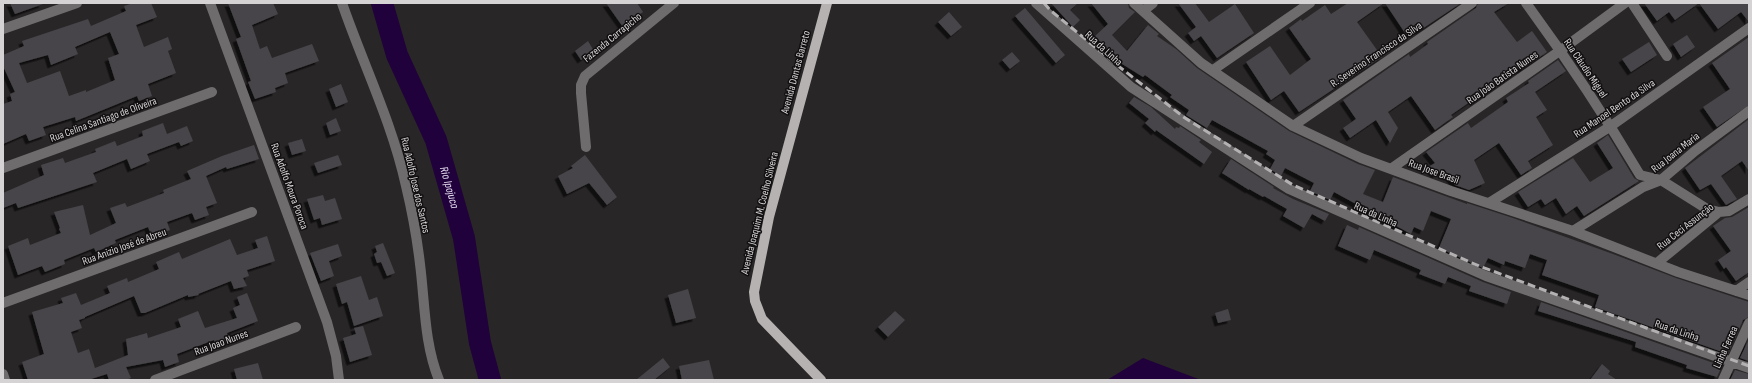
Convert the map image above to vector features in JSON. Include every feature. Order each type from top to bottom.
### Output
[{"type":"main road","name":"Avenida Dantas Barreto","points":[[788,147],[827,3]]},
{"type":"main road","name":"Avenida Joaquim M. Coelho Silveira","points":[[788,147],[762,246],[756,276],[755,301],[762,320],[821,380]]},
{"type":"street","points":[[3,30],[77,3]]},
{"type":"street","name":"Rua Adolfo Moura Poroca","points":[[210,3],[327,322],[336,356],[339,380]]},
{"type":"street","name":"Rua Adolfo Jose dos Santos","points":[[342,3],[352,33],[377,93],[401,164],[420,264],[427,330],[432,358],[439,380]]},
{"type":"street","name":"Fazenda Carrapicho","points":[[586,147],[581,85],[585,76],[674,3]]},
{"type":"street","name":"Rua da Linha","points":[[1036,3],[1130,87],[1289,189],[1486,276],[1749,368]]},
{"type":"street","name":"Rua Jose Brasil","points":[[1134,3],[1176,41],[1213,70],[1293,126],[1361,158],[1573,231],[1678,272],[1749,295]]},
{"type":"street","points":[[1143,11],[1153,3]]},
{"type":"street","points":[[1213,70],[1310,3]]},
{"type":"street","name":"R. Severino Francisco da Silva","points":[[1293,126],[1472,3]]},
{"type":"street","name":"Rua Cláudio Miguel","points":[[1526,3],[1561,50],[1611,126],[1640,175],[1661,180],[1707,209],[1719,212]]},
{"type":"street","name":"Rua João Batista Nunes","points":[[1392,168],[1561,50],[1625,3]]},
{"type":"street","points":[[1632,3],[1668,56]]},
{"type":"street","name":"Rua Manoel Bento da Silva","points":[[1489,203],[1611,126],[1749,28]]},
{"type":"street","name":"Rua Celina Santiago de Oliveira","points":[[3,168],[212,92]]},
{"type":"street","name":"Rua Joana Maria","points":[[1573,231],[1643,186],[1661,180],[1695,151],[1749,111]]},
{"type":"street","name":"Rua Ceci Assunção","points":[[1657,263],[1719,212],[1729,211],[1749,199]]},
{"type":"street","name":"Rua Anizio José de Abreu","points":[[3,303],[252,212]]},
{"type":"street","points":[[1736,291],[1749,282]]},
{"type":"street","name":"Linha Ferrea","points":[[1723,380],[1749,323]]},
{"type":"street","name":"Rua Joao Nunes","points":[[155,380],[296,327]]},
{"type":"street","points":[[3,374],[5,380]]},
{"type":"shaded area","points":[[1143,358],[1201,380],[1107,380]]},
{"type":"building","points":[[10,3],[42,3],[43,4],[15,14]]},
{"type":"building","points":[[133,3],[151,3],[157,17],[136,25],[144,47],[168,37],[172,49],[168,51],[176,73],[148,84],[152,96],[139,101],[137,96],[76,121],[75,117],[43,127],[46,135],[29,141],[26,134],[3,144],[3,104],[12,101],[10,94],[15,92],[3,66],[3,55],[24,46],[22,41],[88,19],[91,26],[126,11],[124,6]],"holes":[[[110,32],[119,54],[108,58],[115,80],[86,92],[86,90],[69,96],[60,71],[27,83],[19,63],[48,55],[51,65],[78,54],[75,47]]]},
{"type":"building","points":[[228,3],[273,3],[278,14],[252,25],[260,49],[267,46],[272,58],[312,44],[319,61],[285,73],[288,83],[275,88],[276,92],[255,99],[248,82],[251,81],[236,39],[241,37]]},
{"type":"building","points":[[606,3],[637,3],[643,12],[623,27]]},
{"type":"building","points":[[1051,3],[1078,3],[1070,10],[1080,20],[1073,27]]},
{"type":"building","points":[[1091,3],[1128,3],[1129,8],[1135,12],[1112,35],[1127,51],[1148,25],[1159,34],[1157,36],[1176,49],[1197,68],[1289,131],[1358,164],[1375,170],[1363,194],[1383,202],[1393,177],[1467,204],[1513,218],[1676,278],[1749,302],[1749,317],[1743,320],[1728,354],[1595,307],[1599,295],[1542,275],[1547,260],[1530,254],[1525,268],[1505,261],[1504,265],[1488,258],[1483,268],[1439,248],[1451,219],[1431,211],[1423,231],[1414,227],[1411,234],[1334,192],[1330,200],[1310,191],[1314,183],[1285,168],[1281,176],[1270,169],[1275,160],[1266,154],[1268,151],[1212,120],[1207,128],[1186,115],[1189,110],[1170,97],[1172,95],[1145,75],[1143,77],[1119,62],[1095,36],[1108,24]]},
{"type":"building","points":[[1178,3],[1195,3],[1209,22],[1235,4],[1254,33],[1217,58],[1201,36],[1194,41],[1188,33],[1196,27]]},
{"type":"building","points":[[1348,3],[1384,3],[1357,22],[1382,57],[1299,112],[1284,91],[1271,100],[1246,62],[1270,46],[1290,75],[1311,59],[1289,28],[1325,5],[1331,14]]},
{"type":"building","points":[[1385,3],[1461,3],[1419,31],[1418,29],[1407,36]]},
{"type":"building","points":[[1478,3],[1509,3],[1494,12],[1517,42],[1532,31],[1547,52],[1521,70],[1520,67],[1451,115],[1453,117],[1435,130],[1411,96],[1388,112],[1398,128],[1390,143],[1376,120],[1350,138],[1343,128],[1356,119],[1343,100],[1409,54],[1410,57],[1428,44],[1427,42],[1476,8]]},
{"type":"building","points":[[1644,3],[1699,3],[1675,20],[1669,12],[1657,21]]},
{"type":"building","points":[[1699,3],[1749,3],[1749,22],[1741,12],[1718,29]]},
{"type":"building","points":[[1025,8],[1065,55],[1056,63],[1015,16]]},
{"type":"building","points":[[949,12],[962,27],[951,36],[938,22]]},
{"type":"building","points":[[1687,35],[1695,47],[1681,57],[1673,44]]},
{"type":"building","points":[[1749,37],[1749,105],[1717,127],[1703,107],[1730,89],[1712,63]]},
{"type":"building","points":[[588,41],[594,51],[581,60],[575,51]]},
{"type":"building","points":[[1649,42],[1657,55],[1631,72],[1622,59]]},
{"type":"building","points":[[1012,52],[1020,61],[1010,69],[1002,60]]},
{"type":"building","points":[[1558,60],[1566,71],[1535,92],[1547,110],[1536,117],[1553,145],[1528,161],[1532,168],[1521,175],[1499,143],[1474,160],[1485,183],[1469,190],[1455,185],[1444,169],[1435,175],[1428,167],[1435,163],[1426,152],[1468,123],[1471,128],[1508,102],[1506,98],[1529,83],[1528,81]]},
{"type":"building","points":[[341,84],[348,102],[336,107],[329,89]]},
{"type":"building","points":[[1134,97],[1151,107],[1175,129],[1176,127],[1179,128],[1180,126],[1201,140],[1199,142],[1212,152],[1204,164],[1156,130],[1155,132],[1145,123],[1149,119],[1129,103]]},
{"type":"building","points":[[336,118],[341,131],[330,135],[326,123]]},
{"type":"building","points":[[1749,119],[1749,171],[1742,161],[1721,176],[1737,199],[1726,205],[1711,184],[1700,190],[1685,168]]},
{"type":"building","points":[[163,123],[167,134],[187,126],[193,141],[181,146],[179,142],[147,154],[150,161],[131,169],[127,159],[93,173],[97,182],[18,208],[16,203],[3,208],[3,193],[44,175],[41,165],[63,158],[65,163],[96,152],[95,149],[115,141],[117,146],[143,136],[142,131]]},
{"type":"building","points":[[1608,135],[1634,178],[1639,181],[1584,216],[1577,206],[1566,214],[1556,198],[1545,205],[1541,199],[1528,207],[1518,192],[1573,158],[1590,182],[1613,168],[1597,143]]},
{"type":"building","points":[[302,139],[306,151],[292,155],[288,143]]},
{"type":"building","points":[[254,145],[259,159],[227,169],[226,167],[206,176],[217,203],[206,207],[209,215],[195,220],[192,213],[167,222],[170,230],[152,237],[148,227],[115,240],[116,243],[96,252],[94,248],[64,260],[65,264],[45,272],[42,266],[18,275],[8,246],[28,238],[30,245],[61,233],[54,212],[83,205],[90,235],[116,223],[110,208],[125,203],[127,207],[164,193],[163,190],[191,179],[187,171],[222,156]]},
{"type":"building","points":[[338,155],[342,165],[318,173],[314,163]]},
{"type":"building","points":[[585,155],[617,197],[607,205],[589,183],[567,194],[558,176],[573,168],[571,166]]},
{"type":"building","points":[[1231,159],[1274,187],[1273,188],[1293,199],[1329,214],[1325,221],[1312,214],[1304,228],[1283,216],[1287,209],[1264,196],[1263,197],[1249,190],[1222,173]]},
{"type":"building","points":[[323,195],[325,201],[335,198],[342,219],[322,225],[320,218],[314,220],[307,199]]},
{"type":"building","points":[[1749,207],[1749,272],[1736,281],[1726,267],[1724,269],[1718,260],[1731,251],[1713,226],[1725,218],[1732,217]]},
{"type":"building","points":[[1347,225],[1358,230],[1359,227],[1483,282],[1511,292],[1507,304],[1469,291],[1471,286],[1448,277],[1445,284],[1419,274],[1421,270],[1374,250],[1370,260],[1338,246]]},
{"type":"building","points":[[267,236],[275,261],[247,270],[249,276],[243,278],[247,286],[234,289],[231,281],[198,294],[199,295],[188,297],[188,295],[145,313],[141,313],[134,296],[79,320],[82,328],[71,332],[78,353],[89,349],[95,368],[128,355],[126,339],[147,333],[148,338],[181,327],[178,319],[198,311],[205,328],[237,318],[233,308],[240,305],[237,297],[247,293],[258,321],[227,333],[230,342],[216,346],[214,340],[177,354],[179,362],[165,367],[163,360],[126,367],[131,378],[126,380],[109,380],[107,374],[88,380],[28,380],[22,362],[44,354],[32,312],[63,303],[61,298],[76,293],[81,305],[110,293],[107,286],[127,278],[128,282],[159,269],[156,262],[179,252],[182,259],[230,239],[237,255],[258,248],[255,240]]},
{"type":"building","points":[[383,243],[395,273],[387,276],[381,262],[377,263],[374,254],[377,252],[375,246]]},
{"type":"building","points":[[338,244],[342,256],[329,261],[334,276],[321,281],[310,253]]},
{"type":"building","points":[[361,276],[369,300],[377,297],[383,316],[354,326],[347,302],[342,304],[336,284]]},
{"type":"building","points":[[688,289],[696,318],[676,323],[668,295]]},
{"type":"building","points":[[1541,302],[1722,366],[1717,377],[1686,368],[1687,365],[1635,347],[1636,342],[1538,311]]},
{"type":"building","points":[[1228,309],[1231,320],[1218,323],[1215,313]]},
{"type":"building","points":[[895,311],[905,320],[888,337],[878,327]]},
{"type":"building","points":[[363,326],[372,355],[350,362],[343,338],[356,334],[354,328]]},
{"type":"building","points":[[1749,339],[1749,361],[1740,358]]},
{"type":"building","points":[[663,358],[670,367],[654,380],[636,380]]},
{"type":"building","points":[[709,360],[714,380],[682,380],[679,366]]},
{"type":"building","points":[[258,363],[263,380],[237,380],[234,369]]},
{"type":"building","points":[[1602,364],[1610,371],[1608,374],[1617,380],[1590,380]]},
{"type":"building","points":[[1735,370],[1749,374],[1749,380],[1730,380]]},
{"type":"waterway","name":"Rio Ipojuca","points":[[382,3],[397,55],[436,140],[464,238],[480,343],[490,380]]},
{"type":"railway","points":[[1044,3],[1050,10],[1117,65],[1185,118],[1293,185],[1479,266],[1749,366]]}]
